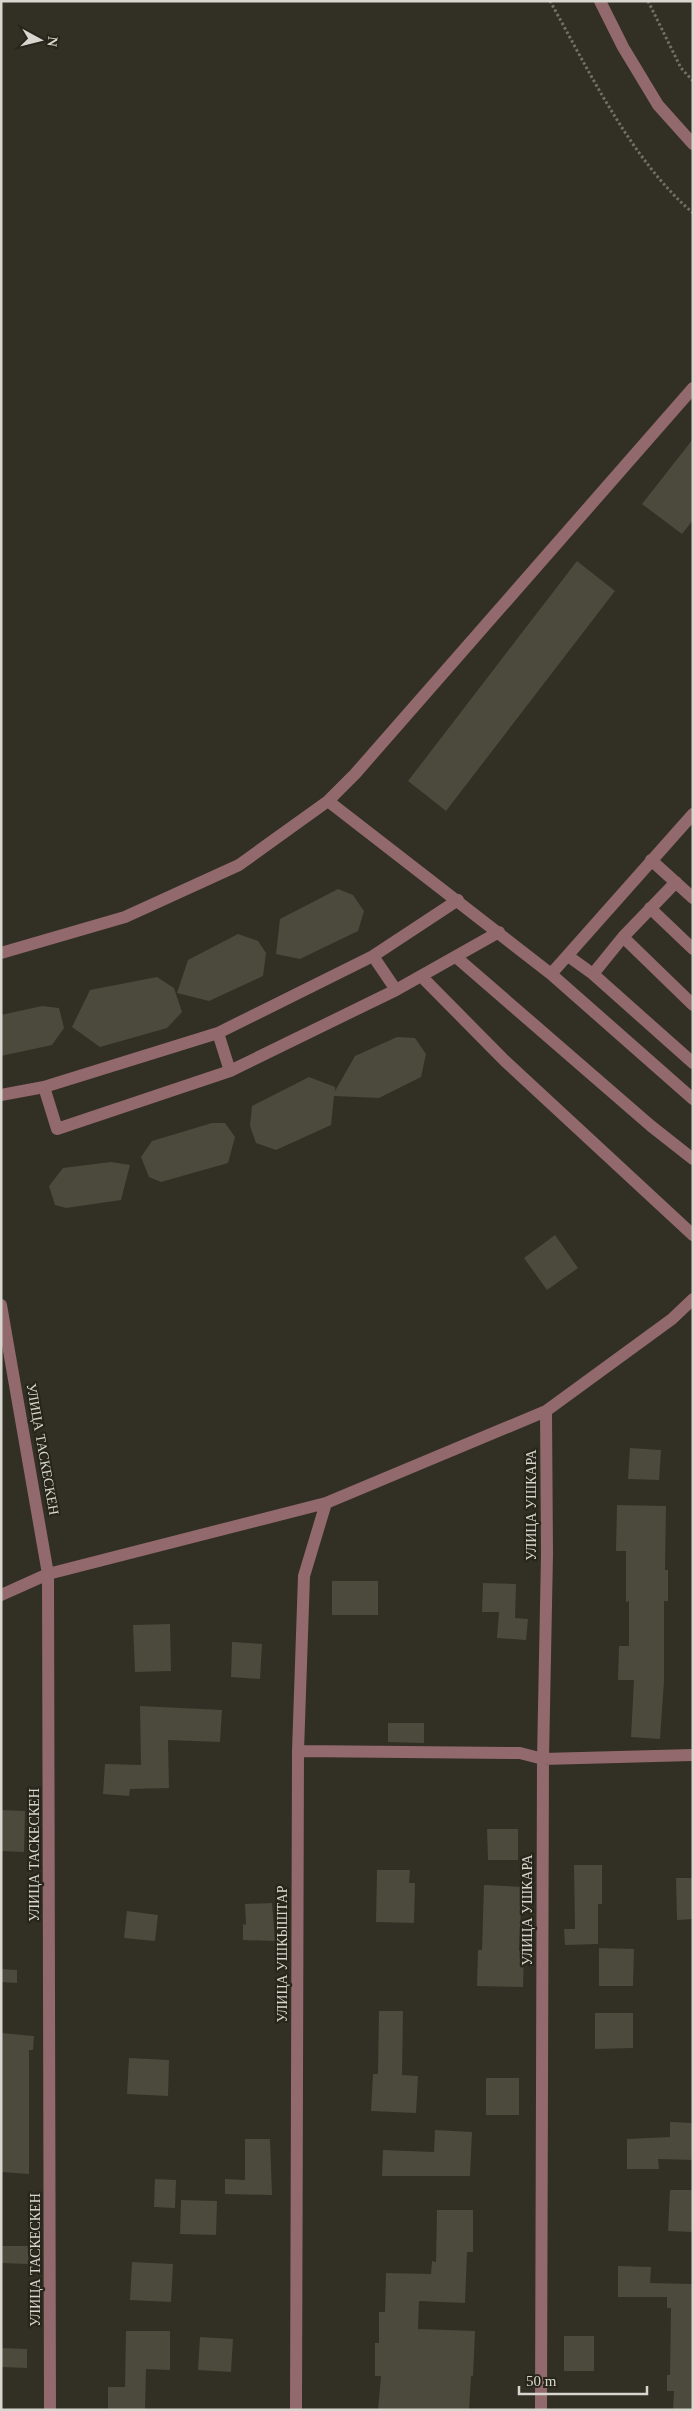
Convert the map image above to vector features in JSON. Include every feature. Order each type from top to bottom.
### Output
[{"type":"street","points":[[600,1],[658,105],[693,144]]},
{"type":"street","points":[[1,953],[125,917],[239,865],[328,801],[381,744],[693,388]]},
{"type":"street","points":[[328,801],[551,974],[693,1100]]},
{"type":"street","points":[[551,974],[693,814]]},
{"type":"street","points":[[651,860],[693,898]]},
{"type":"street","points":[[593,974],[623,937],[676,882]]},
{"type":"street","points":[[1,1095],[44,1087],[218,1033],[373,956],[458,900]]},
{"type":"street","points":[[650,908],[693,949]]},
{"type":"street","points":[[44,1087],[58,1129],[230,1071],[396,990],[499,932]]},
{"type":"street","points":[[623,937],[693,1005]]},
{"type":"street","points":[[373,956],[396,990]]},
{"type":"street","points":[[568,956],[593,974],[691,1059]]},
{"type":"street","points":[[456,957],[651,1126],[693,1159]]},
{"type":"street","points":[[422,976],[505,1061],[693,1235]]},
{"type":"street","points":[[218,1033],[230,1071]]},
{"type":"street","points":[[1,1595],[48,1574],[326,1503],[546,1411],[672,1319],[693,1298]]},
{"type":"street","name":"УЛИЦА ТАСКЕСКЕН","points":[[1,1305],[38,1505],[48,1574],[50,2410]]},
{"type":"street","name":"УЛИЦА УШКАРА","points":[[541,2410],[543,1758],[547,1554],[546,1411]]},
{"type":"street","name":"УЛИЦА УШКЫШТАР","points":[[296,2410],[298,1751],[304,1576],[326,1503]]},
{"type":"street","points":[[298,1751],[520,1753],[543,1758],[693,1755]]},
{"type":"path","points":[[550,1],[621,128],[676,199],[693,213]]},
{"type":"path","points":[[648,1],[681,68],[693,81]]},
{"type":"building","points":[[693,439],[693,520],[682,534],[642,504]]},
{"type":"building","points":[[577,561],[615,591],[446,811],[408,781]]},
{"type":"building","points":[[338,889],[353,895],[364,911],[358,931],[300,959],[276,954],[280,919]]},
{"type":"building","points":[[238,934],[258,941],[266,953],[263,976],[209,1001],[177,993],[188,960]]},
{"type":"building","points":[[157,977],[174,988],[182,1012],[167,1028],[100,1047],[72,1027],[90,990]]},
{"type":"building","points":[[42,1006],[59,1008],[64,1028],[52,1045],[1,1056],[1,1015]]},
{"type":"building","points":[[397,1037],[415,1038],[426,1054],[421,1077],[379,1098],[334,1096],[331,1125],[276,1150],[256,1143],[250,1126],[252,1106],[309,1077],[335,1087],[335,1091],[355,1056]]},
{"type":"building","points":[[212,1123],[225,1123],[235,1137],[228,1163],[161,1182],[149,1177],[141,1157],[152,1141]]},
{"type":"building","points":[[111,1162],[130,1165],[121,1200],[66,1208],[55,1205],[49,1186],[63,1168]]},
{"type":"building","points":[[555,1235],[578,1268],[547,1290],[524,1258]]},
{"type":"building","points":[[630,1448],[661,1450],[659,1480],[628,1479]]},
{"type":"building","points":[[617,1505],[666,1506],[665,1570],[668,1570],[668,1601],[664,1601],[664,1681],[660,1739],[631,1737],[634,1680],[618,1680],[619,1646],[629,1646],[629,1601],[626,1602],[626,1551],[616,1551]]},
{"type":"building","points":[[332,1581],[378,1581],[378,1615],[332,1615]]},
{"type":"building","points":[[483,1583],[516,1584],[515,1618],[528,1619],[526,1640],[497,1638],[499,1612],[482,1612]]},
{"type":"building","points":[[170,1624],[171,1671],[135,1672],[133,1625]]},
{"type":"building","points":[[232,1642],[262,1644],[260,1679],[231,1677]]},
{"type":"building","points":[[140,1706],[222,1710],[220,1742],[168,1740],[169,1788],[130,1789],[129,1796],[103,1794],[105,1764],[141,1765]]},
{"type":"building","points":[[388,1723],[424,1723],[424,1743],[388,1742]]},
{"type":"building","points":[[1,1810],[25,1811],[24,1852],[1,1851]]},
{"type":"building","points":[[487,1829],[518,1829],[518,1860],[488,1860]]},
{"type":"building","points":[[574,1865],[602,1865],[602,1904],[598,1904],[598,1944],[565,1945],[564,1929],[575,1929]]},
{"type":"building","points":[[377,1870],[410,1870],[409,1883],[415,1883],[414,1923],[376,1922]]},
{"type":"building","points":[[676,1878],[693,1878],[693,1919],[677,1920]]},
{"type":"building","points":[[484,1885],[522,1887],[519,1951],[524,1951],[523,1987],[477,1986],[478,1950],[482,1950]]},
{"type":"building","points":[[272,1903],[275,1941],[243,1940],[243,1924],[246,1925],[245,1904]]},
{"type":"building","points":[[127,1911],[158,1915],[155,1941],[124,1938]]},
{"type":"building","points":[[599,1948],[634,1949],[633,1986],[599,1986]]},
{"type":"building","points":[[1,1969],[17,1970],[17,1983],[1,1982]]},
{"type":"building","points":[[379,2011],[403,2011],[402,2075],[418,2076],[416,2113],[371,2111],[373,2074],[378,2074]]},
{"type":"building","points":[[595,2013],[633,2013],[633,2048],[595,2049]]},
{"type":"building","points":[[1,2033],[34,2036],[33,2050],[29,2050],[29,2174],[1,2172]]},
{"type":"building","points":[[129,2058],[169,2060],[168,2096],[127,2094]]},
{"type":"building","points":[[486,2078],[519,2078],[519,2115],[486,2115]]},
{"type":"building","points":[[670,2122],[693,2123],[693,2160],[658,2159],[659,2169],[627,2169],[627,2139],[670,2137]]},
{"type":"building","points":[[435,2130],[472,2132],[470,2176],[382,2176],[383,2150],[434,2152]]},
{"type":"building","points":[[245,2139],[270,2139],[272,2195],[225,2194],[225,2179],[245,2180]]},
{"type":"building","points":[[155,2179],[176,2180],[175,2208],[154,2207]]},
{"type":"building","points":[[670,2190],[693,2190],[693,2232],[668,2231]]},
{"type":"building","points":[[181,2200],[217,2201],[216,2235],[180,2234]]},
{"type":"building","points":[[437,2210],[473,2210],[473,2252],[467,2252],[465,2303],[419,2301],[418,2329],[475,2331],[469,2410],[378,2410],[381,2376],[375,2376],[375,2343],[379,2343],[379,2312],[385,2312],[386,2273],[431,2274],[432,2261],[436,2262]]},
{"type":"building","points":[[1,2246],[28,2246],[28,2264],[1,2263]]},
{"type":"building","points":[[132,2262],[173,2264],[171,2302],[130,2300]]},
{"type":"building","points":[[618,2266],[651,2267],[650,2283],[693,2284],[693,2410],[673,2410],[674,2391],[667,2391],[667,2375],[670,2375],[671,2308],[667,2308],[667,2297],[618,2297]]},
{"type":"building","points":[[126,2331],[170,2331],[170,2370],[146,2369],[145,2410],[108,2410],[108,2387],[125,2387]]},
{"type":"building","points":[[564,2336],[594,2336],[594,2371],[564,2371]]},
{"type":"building","points":[[200,2337],[233,2339],[231,2372],[198,2370]]},
{"type":"building","points":[[1,2348],[27,2349],[27,2368],[1,2367]]}]
